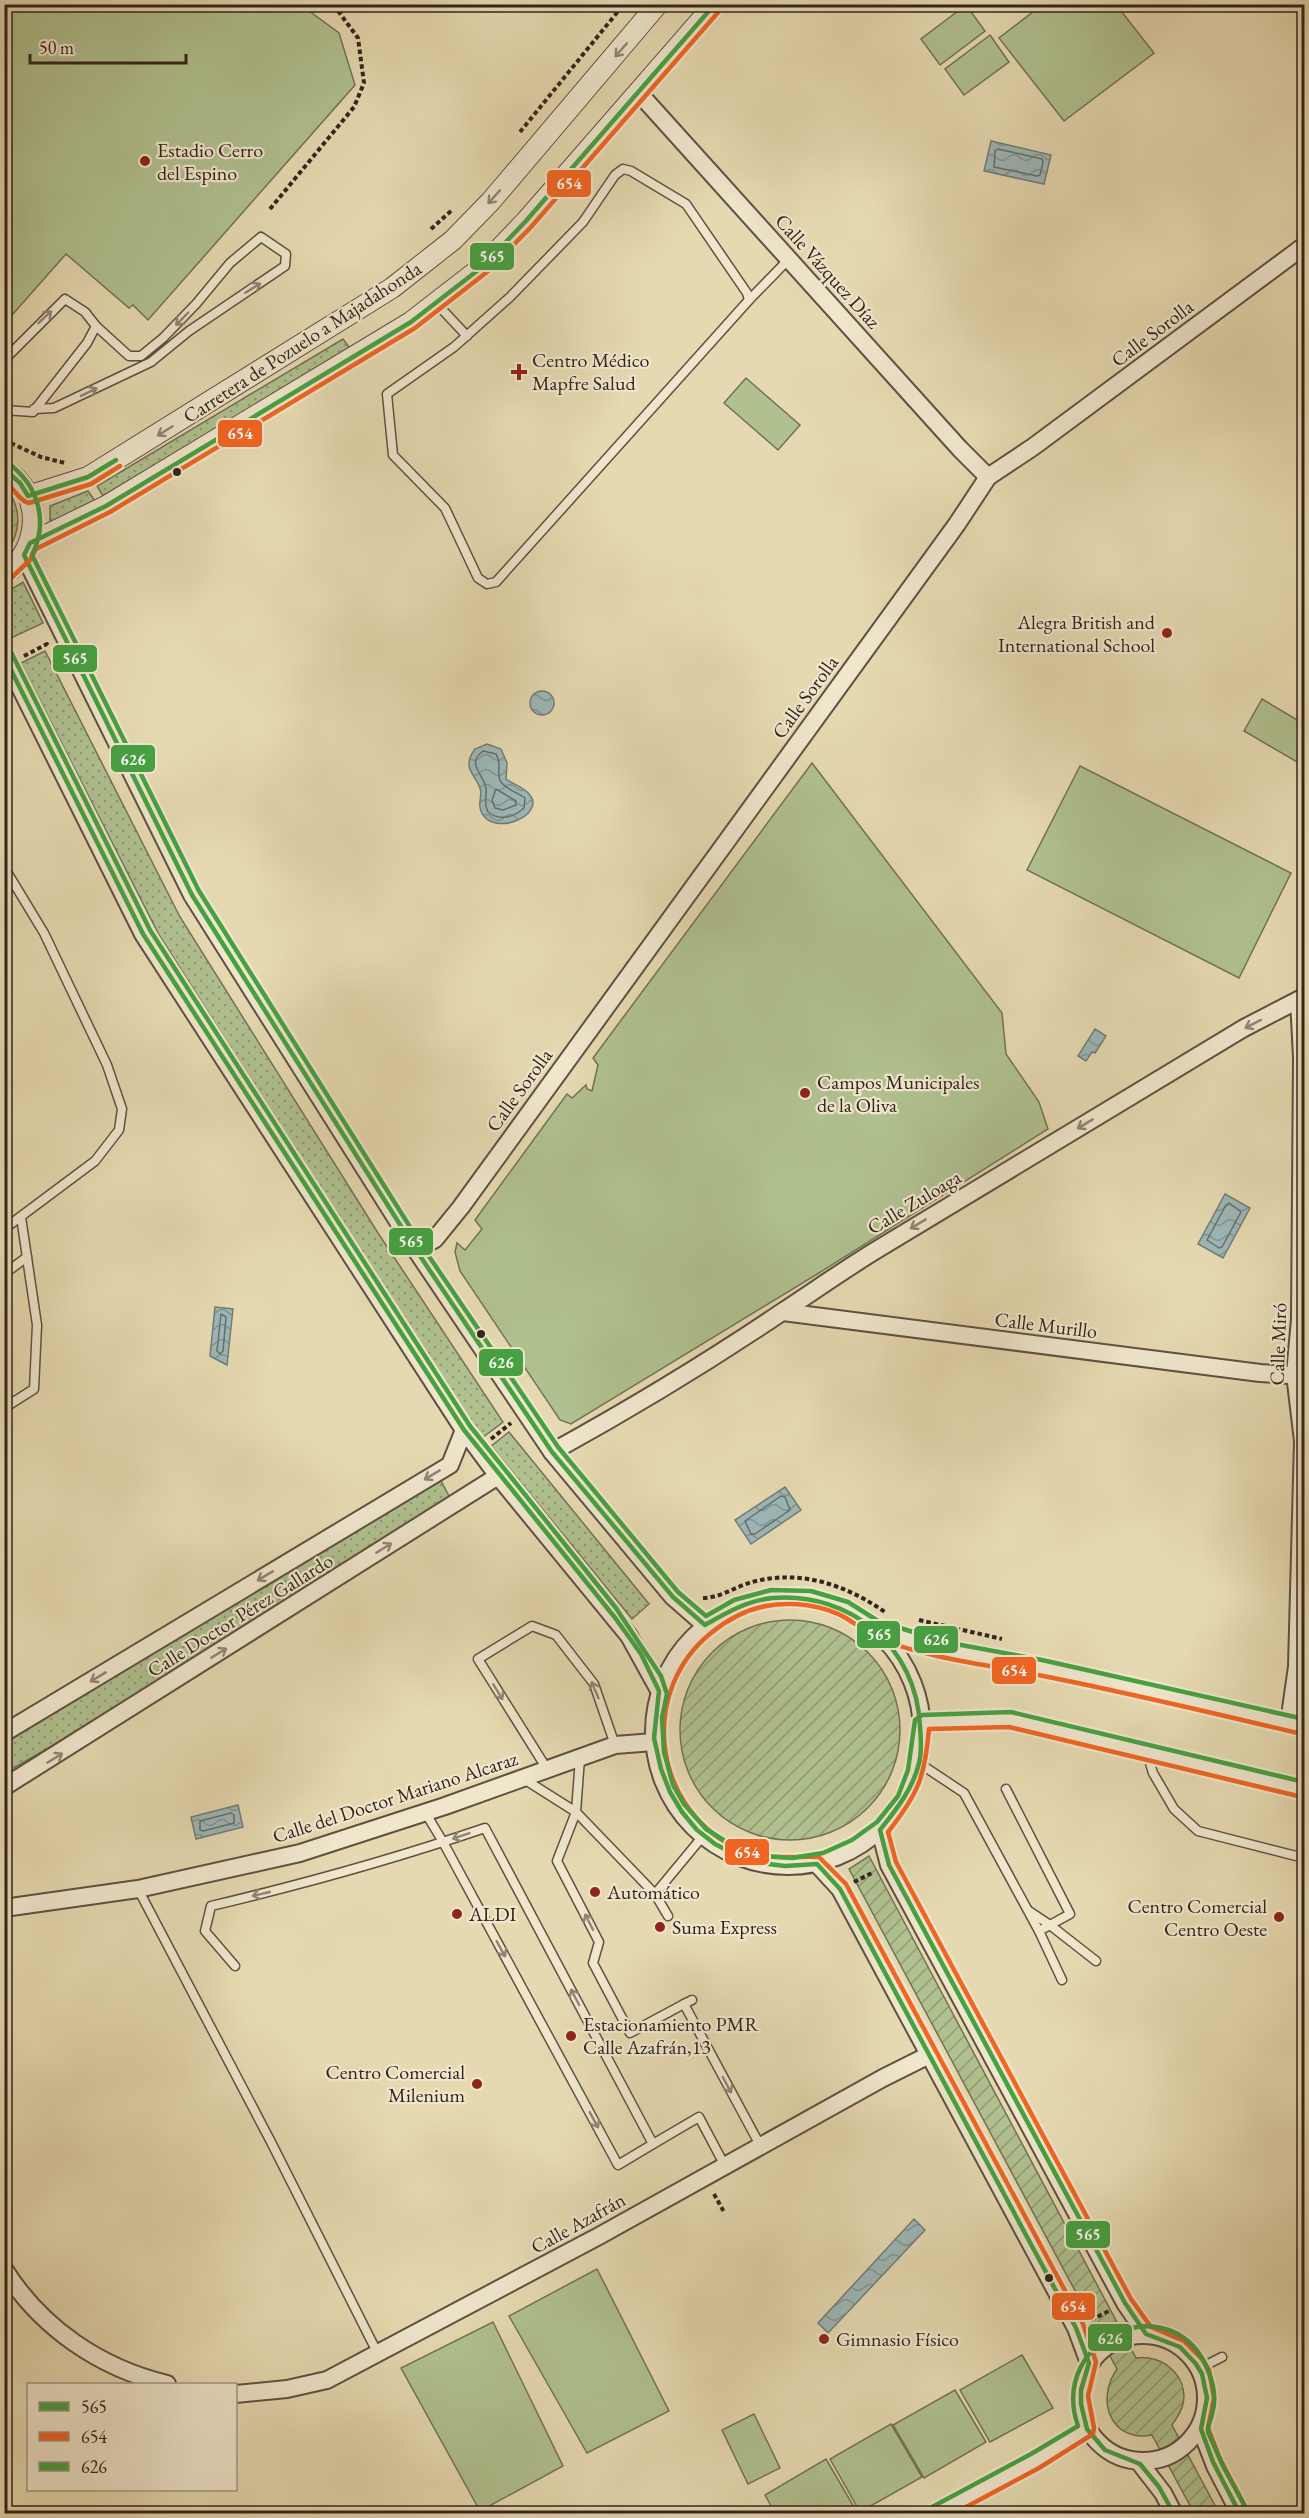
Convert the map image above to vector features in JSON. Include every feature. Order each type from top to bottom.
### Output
[{"type":"street","name":"Carretera de Pozuelo a Majadahonda","points":[[28,496],[88,477],[392,288],[453,240],[491,201],[658,4]]},
{"type":"street","name":"Carretera de Pozuelo a Majadahonda","points":[[4,575],[27,549],[106,506],[411,322],[436,304],[482,267],[496,252],[715,4]]},
{"type":"street","name":"Calle Vázquez Díaz","points":[[638,92],[960,449],[988,477]]},
{"type":"street","name":"Calle Sorolla","points":[[416,1250],[435,1239],[461,1207],[957,524],[988,477],[1033,447],[1305,246]]},
{"type":"street","points":[[4,470],[20,483],[28,496],[33,512],[34,528],[27,549],[192,895],[416,1250],[524,1414],[552,1452],[673,1597],[705,1625]]},
{"type":"street","points":[[4,655],[144,934],[464,1430],[498,1476],[629,1636],[660,1692]]},
{"type":"street","name":"Calle Zuloaga","points":[[552,1452],[783,1312],[830,1278],[1245,1028],[1302,999]]},
{"type":"street","name":"Calle Miró","points":[[1297,1725],[1303,1441],[1300,1375],[1302,999]]},
{"type":"street","name":"Calle Murillo","points":[[783,1312],[1260,1373],[1300,1375]]},
{"type":"street","name":"Calle Doctor Pérez Gallardo","points":[[4,1733],[450,1465],[464,1430]]},
{"type":"street","name":"Calle Doctor Pérez Gallardo","points":[[4,1787],[498,1476]]},
{"type":"street","points":[[773,1598],[809,1598],[845,1609],[876,1629],[899,1655],[915,1687],[922,1722],[919,1763],[904,1800],[880,1830],[861,1845],[840,1856],[817,1864],[787,1866],[756,1863],[728,1852],[702,1836],[678,1809],[662,1777],[654,1742],[655,1716],[660,1692],[670,1667],[681,1652],[705,1625],[737,1607],[773,1598]]},
{"type":"street","points":[[876,1629],[943,1649],[1040,1667],[1297,1725]]},
{"type":"street","points":[[922,1722],[1010,1719],[1147,1754],[1305,1790]]},
{"type":"street","name":"Calle del Doctor Mariano Alcaraz","points":[[4,1908],[138,1889],[300,1853],[615,1745],[654,1742]]},
{"type":"street","points":[[880,1830],[889,1865],[1125,2303],[1146,2334]]},
{"type":"street","points":[[817,1864],[840,1889],[1076,2328],[1089,2363]]},
{"type":"street","name":"Calle Azafrán","points":[[237,2394],[286,2389],[327,2380],[929,2055]]},
{"type":"street","points":[[4,2269],[15,2286],[43,2318],[75,2345],[114,2366],[161,2383]]},
{"type":"street","points":[[1146,2334],[1162,2337],[1178,2344],[1190,2355],[1200,2368],[1207,2398],[1200,2427],[1185,2446],[1163,2459],[1139,2462],[1118,2457],[1100,2445],[1087,2429],[1081,2413],[1079,2396],[1082,2379],[1089,2363],[1104,2347],[1124,2337],[1146,2334]]},
{"type":"street","points":[[1200,2427],[1215,2466],[1240,2514]]},
{"type":"street","points":[[936,2514],[1035,2461],[1087,2429]]},
{"type":"street","points":[[1139,2462],[1163,2493],[1174,2514]]},
{"type":"lane","points":[[748,300],[747,293],[686,204],[631,171],[623,169],[615,175],[583,222],[510,297],[454,347],[389,392],[386,400],[393,455],[445,508],[478,578],[487,584],[496,582],[748,300],[789,259]]},
{"type":"lane","points":[[4,360],[65,299],[85,312],[96,326],[129,356],[141,356],[163,338],[196,304],[230,263],[261,237],[286,254],[285,266],[189,331],[151,362],[54,408],[33,412],[4,410]]},
{"type":"lane","points":[[436,304],[466,336]]},
{"type":"lane","points":[[34,410],[87,343],[96,326]]},
{"type":"lane","points":[[4,867],[44,933],[107,1065],[122,1108],[119,1130],[95,1161],[4,1229]]},
{"type":"lane","points":[[4,1408],[34,1389],[38,1325],[21,1217]]},
{"type":"lane","points":[[4,1274],[27,1257]]},
{"type":"lane","points":[[547,1769],[478,1659],[532,1626],[556,1635],[594,1683],[615,1745]]},
{"type":"lane","points":[[1147,1754],[1153,1773],[1174,1809],[1198,1831],[1305,1858]]},
{"type":"lane","points":[[580,1757],[576,1812],[557,1860],[599,1942],[593,1963],[630,2033],[688,2002],[760,2147]]},
{"type":"lane","points":[[919,1763],[964,1792],[1039,1931],[1062,1980]]},
{"type":"lane","points":[[522,1778],[576,1812],[655,1894],[668,1916]]},
{"type":"lane","points":[[1006,1789],[1070,1914],[1039,1931]]},
{"type":"lane","points":[[425,1812],[618,2165],[699,2117],[724,2166]]},
{"type":"lane","points":[[235,1966],[205,1931],[211,1906],[318,1881],[485,1828],[653,2144]]},
{"type":"lane","points":[[655,1894],[702,1836]]},
{"type":"lane","points":[[138,1889],[271,2142],[378,2354]]},
{"type":"lane","points":[[1028,1911],[1096,1961]]},
{"type":"lane","points":[[1200,2368],[1222,2357]]},
{"type":"path","points":[[270,209],[354,107],[364,83],[358,38],[333,4]]},
{"type":"path","points":[[518,135],[624,4]]},
{"type":"path","points":[[427,233],[459,203]]},
{"type":"path","points":[[4,440],[41,457],[72,463]]},
{"type":"path","points":[[478,1449],[524,1414]]},
{"type":"path","points":[[840,1889],[889,1865]]},
{"type":"path","points":[[714,2194],[724,2212]]},
{"type":"path","points":[[1076,2328],[1125,2303]]},
{"type":"green space","points":[[4,5],[301,5],[339,33],[355,85],[148,320],[133,305],[129,308],[66,254],[5,323]]},
{"type":"green space","points":[[966,5],[985,31],[940,65],[921,39]]},
{"type":"green space","points":[[1042,5],[1114,5],[1154,53],[1064,121],[999,38]]},
{"type":"green space","points":[[990,35],[1009,62],[964,95],[945,69]]},
{"type":"green space","points":[[343,339],[351,350],[103,496],[97,486]]},
{"type":"green space","points":[[746,378],[800,425],[778,450],[724,403]]},
{"type":"green space","points":[[5,488],[15,504],[18,521],[14,538],[5,553]]},
{"type":"green space","points":[[88,491],[95,501],[50,527],[50,506]]},
{"type":"green space","points":[[23,582],[43,623],[9,639],[5,629],[5,593]]},
{"type":"green space","points":[[45,651],[180,917],[378,1233],[503,1422],[482,1438],[370,1267],[159,935],[21,663]]},
{"type":"green space","points":[[1262,699],[1304,724],[1304,766],[1244,731]]},
{"type":"green space","name":"Campos Municipales de la Oliva","points":[[812,763],[1002,1013],[1006,1054],[1039,1102],[1048,1129],[819,1273],[571,1424],[560,1420],[460,1271],[455,1252],[457,1243],[465,1250],[482,1229],[475,1220],[567,1094],[572,1098],[586,1085],[587,1089],[592,1091],[598,1065],[593,1058]]},
{"type":"green space","points":[[1080,766],[1291,873],[1239,978],[1027,870]]},
{"type":"green space","points":[[509,1432],[649,1604],[632,1619],[491,1446]]},
{"type":"green space","points":[[440,1479],[450,1498],[5,1773],[5,1742]]},
{"type":"green space","points":[[779,1620],[801,1620],[832,1628],[851,1638],[868,1652],[882,1669],[892,1688],[900,1719],[900,1741],[892,1772],[882,1791],[868,1808],[851,1822],[832,1832],[801,1840],[779,1840],[738,1827],[720,1815],[705,1800],[688,1772],[680,1741],[680,1719],[693,1678],[705,1660],[720,1645],[748,1628]]},
{"type":"green space","points":[[869,1856],[1136,2358],[1164,2363],[1178,2376],[1184,2394],[1183,2404],[1172,2425],[1219,2513],[1194,2513],[1152,2435],[1138,2436],[1126,2432],[1117,2426],[1111,2417],[1107,2394],[1117,2369],[849,1869]]},
{"type":"green space","points":[[597,2269],[669,2411],[587,2453],[509,2316]]},
{"type":"green space","points":[[493,2322],[563,2466],[480,2511],[401,2368]]},
{"type":"green space","points":[[1022,2355],[1053,2408],[990,2442],[960,2390]]},
{"type":"green space","points":[[955,2390],[986,2442],[924,2478],[893,2425]]},
{"type":"green space","points":[[754,2414],[780,2468],[748,2484],[722,2430]]},
{"type":"green space","points":[[891,2424],[922,2477],[860,2512],[830,2459]]},
{"type":"green space","points":[[826,2459],[857,2512],[775,2513],[765,2495]]},
{"type":"water","points":[[991,141],[1051,155],[1044,184],[984,171]]},
{"type":"water","points":[[542,691],[551,694],[554,703],[551,712],[542,715],[533,712],[530,703],[533,694]]},
{"type":"water","points":[[487,744],[501,749],[507,763],[506,779],[528,793],[533,802],[526,815],[518,820],[508,823],[490,821],[481,811],[480,788],[470,770],[469,761],[475,749]]},
{"type":"water","points":[[1095,1029],[1106,1036],[1095,1053],[1092,1052],[1086,1061],[1078,1056]]},
{"type":"water","points":[[1225,1194],[1250,1208],[1223,1258],[1198,1244]]},
{"type":"water","points":[[215,1307],[233,1309],[227,1365],[210,1356]]},
{"type":"water","points":[[785,1487],[801,1510],[751,1544],[735,1520]]},
{"type":"water","points":[[238,1805],[243,1827],[196,1839],[191,1817]]},
{"type":"water","points":[[914,2219],[925,2230],[828,2333],[818,2323]]},
{"type":"transit line","name":"565","points":[[715,4],[525,222],[482,267],[411,322],[106,506],[30,543],[24,555],[192,895],[416,1250],[552,1452],[673,1597],[705,1625],[755,1601],[773,1598],[802,1599],[828,1604],[853,1615],[875,1630],[893,1649],[907,1672],[916,1698],[921,1754],[913,1782],[898,1807],[880,1830],[889,1865],[1125,2303],[1146,2334],[1180,2347],[1202,2374],[1207,2398],[1201,2429],[1213,2462],[1240,2514]]},
{"type":"transit line","name":"654","points":[[9,580],[30,560],[36,549],[110,512],[415,328],[487,272],[531,227],[721,9]]},
{"type":"transit line","name":"565","points":[[4,469],[20,483],[28,496],[88,477],[116,460]]},
{"type":"transit line","name":"626","points":[[8,463],[27,482],[38,505],[40,529],[32,555],[199,891],[422,1246],[558,1447],[678,1592],[706,1616],[734,1600],[771,1590],[811,1591],[848,1602],[878,1621],[945,1642],[1042,1660],[1304,1719]]},
{"type":"transit line","name":"654","points":[[4,479],[25,502],[29,503],[91,484],[120,466]]},
{"type":"transit line","name":"626","points":[[11,652],[150,930],[470,1426],[616,1608],[661,1676],[667,1694],[662,1718],[664,1752],[673,1785],[684,1804],[706,1829],[733,1846],[762,1856],[792,1858],[823,1853],[852,1840],[877,1822],[898,1796],[908,1770],[915,1720],[922,1715],[1011,1712],[1304,1782]]},
{"type":"transit line","name":"565","points":[[4,656],[143,934],[464,1430],[616,1619],[641,1654],[659,1691],[654,1738],[661,1769],[670,1792],[682,1812],[697,1830],[715,1844],[736,1855],[759,1863],[785,1866],[817,1864],[840,1889],[1076,2328],[1089,2363],[1081,2390],[1081,2404],[1087,2429],[1105,2450],[1140,2464],[1159,2487],[1174,2514]]},
{"type":"transit line","name":"654","points":[[953,2514],[1039,2468],[1093,2434],[1088,2396],[1096,2362],[1083,2324],[846,1884],[819,1857],[766,1856],[734,1847],[707,1828],[686,1804],[672,1776],[665,1746],[665,1715],[673,1685],[688,1657],[723,1624],[758,1608],[797,1604],[827,1610],[846,1618],[882,1640],[926,1653],[1108,1689],[1302,1734]]},
{"type":"transit line","name":"654","points":[[1247,2510],[1220,2459],[1208,2428],[1214,2398],[1209,2370],[1202,2359],[1184,2341],[1151,2327],[1131,2299],[896,1862],[888,1832],[906,1807],[918,1784],[925,1760],[929,1729],[1009,1727],[1302,1797]]},
{"type":"transit line","name":"626","points":[[932,2507],[1078,2426],[1073,2394],[1081,2367],[1097,2346],[1120,2332],[1145,2326],[1170,2331],[1193,2346],[1209,2373],[1214,2399],[1208,2432],[1247,2510]]},
{"type":"place","name":"Estadio Cerro del Espino","points":[[145,161]]},
{"type":"place","name":"Centro Médico Mapfre Salud","points":[[519,372]]},
{"type":"place","name":"Alegra British and International School","points":[[1167,633]]},
{"type":"place","name":"Campos Municipales de la Oliva","points":[[805,1093]]},
{"type":"place","name":"Automático","points":[[595,1892]]},
{"type":"place","name":"ALDI","points":[[457,1914]]},
{"type":"place","name":"Centro Comercial Centro Oeste","points":[[1279,1917]]},
{"type":"place","name":"Suma Express","points":[[660,1927]]},
{"type":"place","name":"Estacionamiento PMR Calle Azafrán,13","points":[[571,2036]]},
{"type":"place","name":"Centro Comercial Milenium","points":[[477,2084]]},
{"type":"place","name":"Gimnasio Físico","points":[[824,2339]]}]
